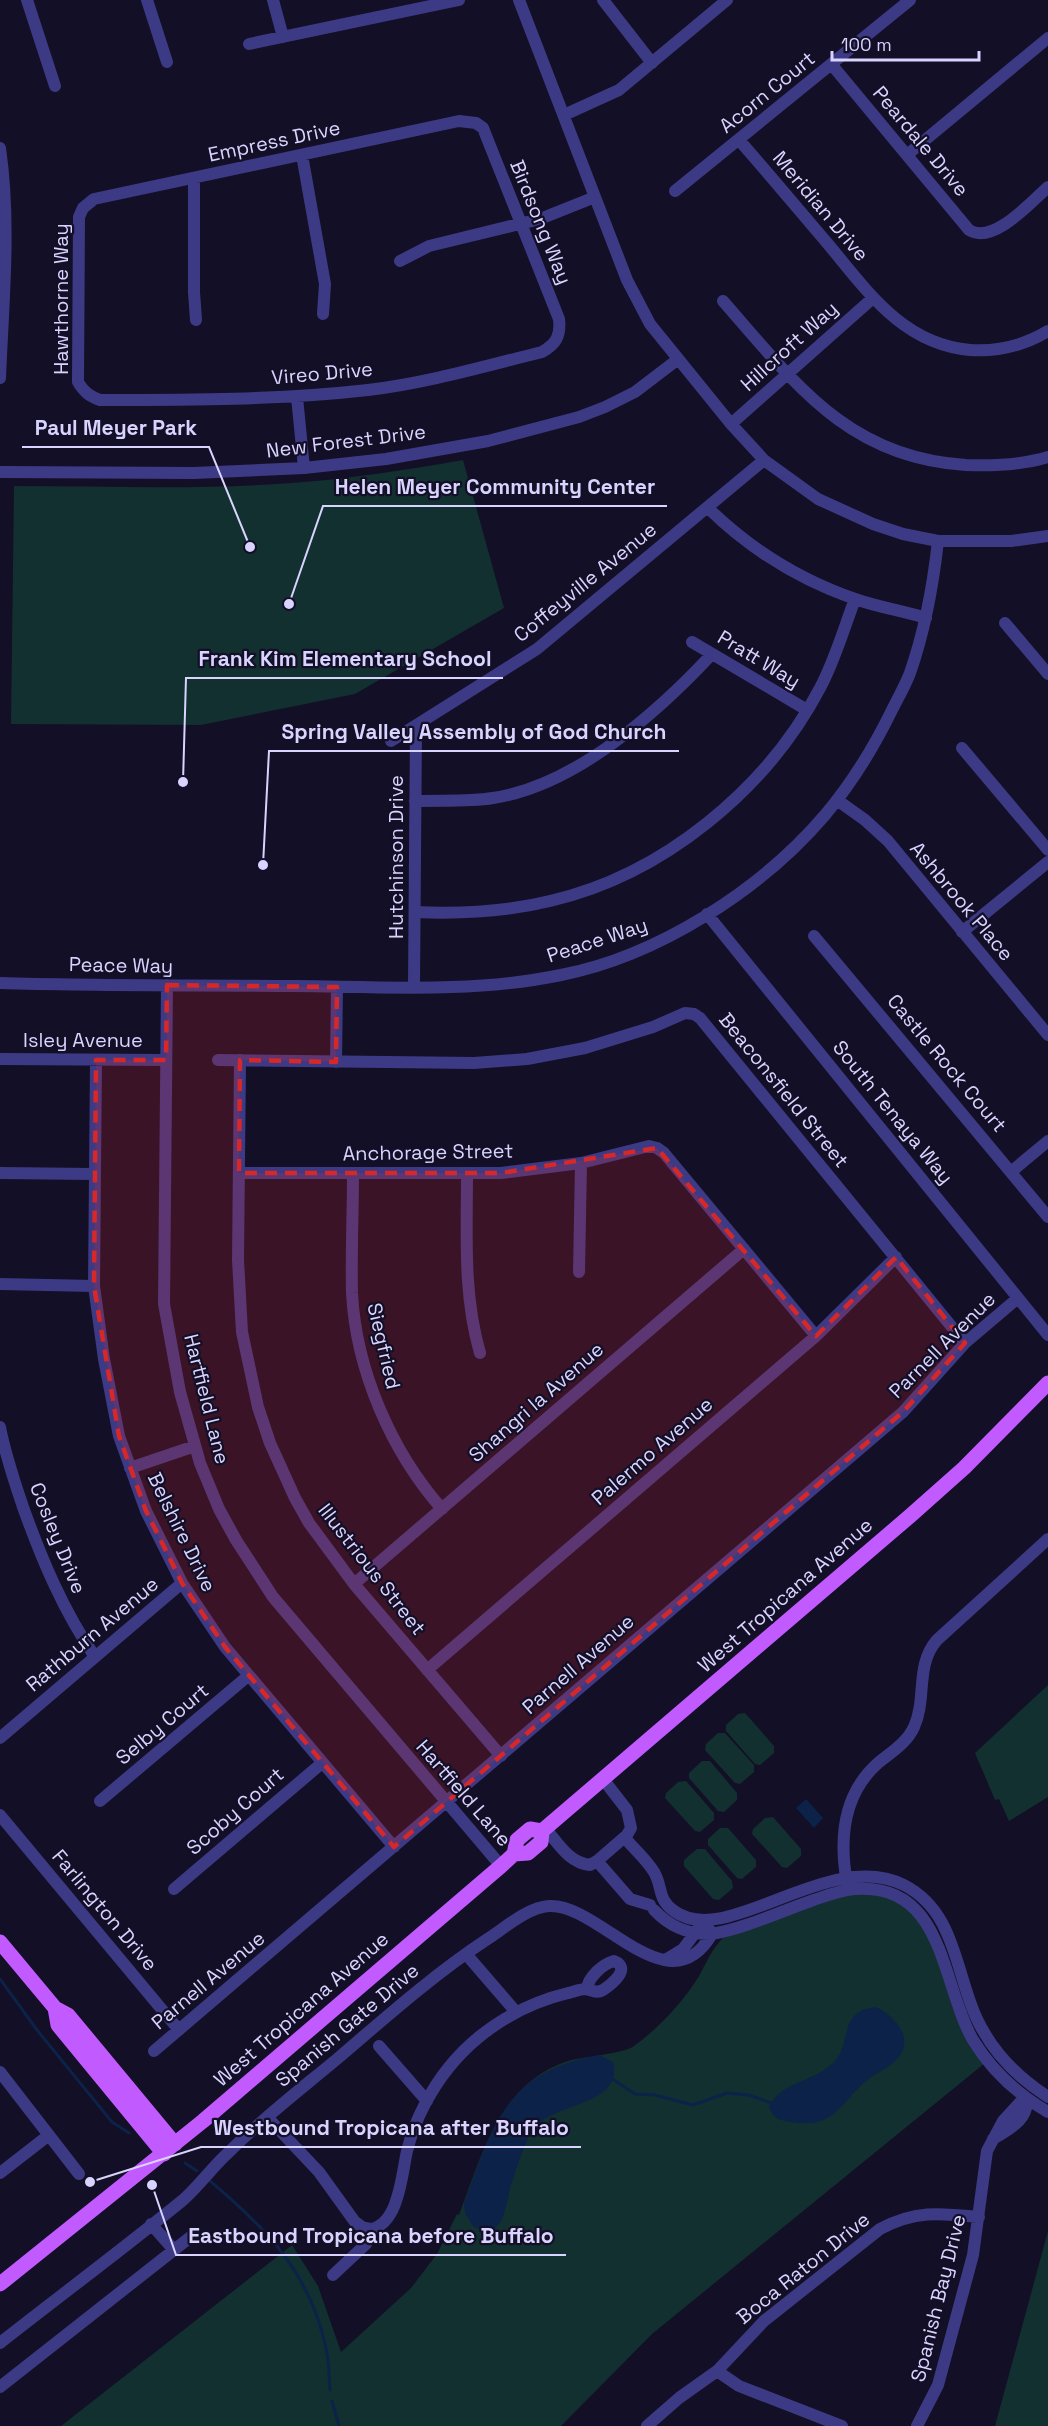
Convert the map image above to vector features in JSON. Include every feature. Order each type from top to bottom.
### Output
[{"type":"main road","name":"West Tropicana Avenue","points":[[0,2284],[170,2149],[514,1854],[528,1854],[541,1842],[544,1829],[918,1509],[964,1468],[1048,1383]]},
{"type":"main road","points":[[0,1942],[55,2008],[58,2025],[170,2149]]},
{"type":"street","points":[[27,0],[55,86]]},
{"type":"street","points":[[147,0],[167,62]]},
{"type":"street","points":[[273,0],[283,37]]},
{"type":"street","points":[[249,44],[437,2],[459,0]]},
{"type":"street","points":[[519,0],[627,280],[650,324],[677,360],[764,460],[818,499],[873,524],[903,534],[938,541],[1011,542],[1048,536]]},
{"type":"street","points":[[603,0],[652,63]]},
{"type":"street","points":[[564,115],[619,90],[727,0]]},
{"type":"street","name":"Acorn Court","points":[[675,191],[910,0]]},
{"type":"street","points":[[907,155],[1048,38]]},
{"type":"street","name":"Peardale Drive","points":[[832,65],[969,230],[976,234],[984,235],[999,228],[1048,188]]},
{"type":"street","name":"Empress Drive","points":[[83,208],[94,199],[459,122],[476,123]]},
{"type":"street","name":"Birdsong Way","points":[[476,123],[483,128],[559,319],[558,339]]},
{"type":"street","name":"Meridian Drive","points":[[739,140],[873,298],[917,335],[950,348],[990,351],[1031,341],[1048,331]]},
{"type":"street","points":[[0,148],[4,175],[6,222],[0,378]]},
{"type":"street","points":[[302,155],[325,284],[323,314]]},
{"type":"street","points":[[194,178],[196,320]]},
{"type":"street","points":[[400,261],[429,246],[522,224],[595,196]]},
{"type":"street","name":"Hawthorne Way","points":[[83,208],[79,217],[78,370],[78,382],[83,390]]},
{"type":"street","name":"Hillcroft Way","points":[[731,424],[873,298]]},
{"type":"street","points":[[723,301],[787,374],[818,405],[862,436],[887,449],[935,463],[981,466],[1048,457]]},
{"type":"street","name":"Vireo Drive","points":[[83,390],[90,397],[100,400],[221,401],[297,397],[371,389],[457,374],[542,352],[558,339]]},
{"type":"street","name":"New Forest Drive","points":[[0,472],[194,473],[304,468],[386,459],[488,441],[579,417],[634,392],[677,360]]},
{"type":"street","points":[[297,397],[304,468]]},
{"type":"street","name":"Coffeyville Avenue","points":[[391,741],[537,649],[764,460]]},
{"type":"street","points":[[708,508],[728,527],[767,556],[815,582],[855,599],[926,618]]},
{"type":"street","name":"Peace Way","points":[[0,983],[337,987],[490,986],[563,975],[596,966],[657,943],[734,897],[780,860],[837,800],[878,739],[909,675],[932,595],[938,541]]},
{"type":"street","points":[[415,912],[449,914],[503,910],[552,901],[599,885],[639,867],[710,822],[748,787],[783,747],[821,687],[855,599]]},
{"type":"street","points":[[1005,623],[1048,674]]},
{"type":"street","name":"Pratt Way","points":[[692,642],[807,710]]},
{"type":"street","points":[[415,801],[493,798],[523,791],[561,775],[633,729],[679,689],[712,654]]},
{"type":"street","name":"Hutchinson Drive","points":[[414,987],[416,726]]},
{"type":"street","points":[[962,748],[1048,850]]},
{"type":"street","name":"Ashbrook Place","points":[[837,800],[865,820],[888,841],[1048,1035]]},
{"type":"street","points":[[962,932],[1048,862]]},
{"type":"street","name":"South Tenaya Way","points":[[707,914],[1048,1335]]},
{"type":"street","name":"Castle Rock Court","points":[[814,936],[1048,1217]]},
{"type":"street","name":"Hartfield Lane","points":[[167,985],[164,1304],[180,1392],[195,1446],[219,1509],[273,1597],[501,1866]]},
{"type":"street","points":[[336,1062],[337,987]]},
{"type":"street","name":"Beaconsfield Street","points":[[218,1060],[474,1063],[527,1059],[585,1048],[652,1027],[684,1013],[694,1014],[700,1018],[965,1343]]},
{"type":"street","name":"Isley Avenue","points":[[0,1059],[166,1060]]},
{"type":"street","name":"Belshire Drive","points":[[96,1060],[94,1286],[106,1370],[119,1436],[146,1511],[182,1583],[225,1647],[394,1847]]},
{"type":"street","name":"Illustrious Street","points":[[240,1060],[238,1260],[242,1332],[258,1407],[270,1443],[309,1523],[354,1584],[501,1756]]},
{"type":"street","points":[[1012,1171],[1048,1142]]},
{"type":"street","name":"Anchorage Street","points":[[239,1173],[501,1173],[581,1163],[649,1146],[657,1148],[664,1153],[816,1336]]},
{"type":"street","points":[[579,1272],[581,1163]]},
{"type":"street","points":[[0,1173],[94,1174]]},
{"type":"street","name":"Siegfried","points":[[353,1174],[352,1293],[355,1321],[373,1394],[401,1455],[442,1509]]},
{"type":"street","points":[[467,1174],[467,1282],[473,1327],[480,1353]]},
{"type":"street","name":"Shangri la Avenue","points":[[354,1584],[744,1249]]},
{"type":"street","name":"Palermo Avenue","points":[[427,1670],[816,1336],[896,1257]]},
{"type":"street","points":[[0,1284],[94,1286]]},
{"type":"street","name":"Parnell Avenue","points":[[154,2051],[903,1412],[965,1343],[1018,1298]]},
{"type":"street","name":"Cosley Drive","points":[[0,1427],[11,1471],[42,1559],[74,1625],[95,1657]]},
{"type":"street","points":[[130,1468],[195,1446]]},
{"type":"street","points":[[848,1890],[845,1836],[854,1793],[867,1774],[913,1730],[924,1665],[929,1650],[937,1640],[1048,1539]]},
{"type":"street","name":"Rathburn Avenue","points":[[4,1735],[182,1583]]},
{"type":"street","name":"Selby Court","points":[[100,1801],[248,1676]]},
{"type":"street","points":[[0,1720],[4,1735]]},
{"type":"street","name":"Scoby Court","points":[[174,1889],[322,1762]]},
{"type":"street","points":[[544,1829],[574,1860],[586,1865],[597,1861],[625,1838],[631,1828],[630,1817],[623,1803],[603,1779]]},
{"type":"street","name":"Farlington Drive","points":[[0,1815],[179,2030]]},
{"type":"street","points":[[625,1838],[654,1872],[661,1897],[669,1907],[682,1916],[704,1921],[724,1918],[846,1877],[873,1876],[894,1881],[915,1892],[933,1908],[945,1927],[970,2002],[984,2032],[1014,2071],[1048,2097]]},
{"type":"street","points":[[597,1861],[630,1899],[652,1908],[676,1928],[695,1934],[712,1934],[848,1890],[872,1889],[890,1894],[907,1903],[922,1916],[937,1942],[958,2007],[973,2039],[993,2068],[1025,2097],[1048,2112]]},
{"type":"street","name":"Spanish Gate Drive","points":[[0,2343],[184,2199],[230,2151],[413,1995],[466,1954],[527,1913],[542,1907],[557,1906],[578,1913],[644,1953],[664,1960]]},
{"type":"street","points":[[664,1960],[683,1949],[704,1921]]},
{"type":"street","points":[[704,1921],[712,1934]]},
{"type":"street","points":[[664,1960],[679,1959],[693,1954],[712,1934]]},
{"type":"street","points":[[466,1954],[516,2012]]},
{"type":"street","points":[[268,2118],[319,2172],[355,2222],[370,2229],[383,2224],[398,2195],[412,2136],[427,2101],[442,2077],[463,2052],[488,2030],[516,2012],[546,1999],[587,1989]]},
{"type":"street","points":[[379,2046],[427,2101]]},
{"type":"street","points":[[0,2072],[79,2174]]},
{"type":"street","name":"Spanish Bay Drive","points":[[917,2426],[938,2385],[973,2254],[985,2158],[992,2140],[1023,2116],[1027,2106],[1025,2097]]},
{"type":"street","points":[[0,2173],[49,2135]]},
{"type":"street","name":"Boca Raton Drive","points":[[647,2426],[678,2398],[717,2371],[764,2321],[880,2229],[901,2219],[924,2213],[936,2212],[979,2217]]},
{"type":"street","points":[[151,2224],[174,2250]]},
{"type":"street","points":[[333,2275],[366,2244],[370,2229]]},
{"type":"street","points":[[0,2387],[193,2235]]},
{"type":"street","points":[[717,2371],[739,2386],[842,2426]]},
{"type":"highlighted area","points":[[167,985],[337,987],[336,1062],[240,1060],[239,1173],[501,1173],[657,1148],[816,1336],[896,1257],[965,1343],[903,1412],[394,1847],[225,1647],[182,1583],[146,1511],[119,1436],[94,1286],[96,1060],[166,1060]]},
{"type":"green space","points":[[463,460],[504,608],[355,694],[201,725],[11,724],[14,486],[256,485],[356,477]]},
{"type":"green space","points":[[1048,1685],[1048,1797],[1009,1821],[999,1799],[995,1800],[975,1753]]},
{"type":"green space","points":[[745,1713],[774,1746],[774,1753],[760,1765],[755,1764],[726,1731],[726,1725],[738,1714]]},
{"type":"green space","points":[[718,1733],[725,1733],[754,1765],[754,1772],[740,1784],[735,1783],[705,1750],[706,1744]]},
{"type":"green space","points":[[702,1761],[710,1761],[737,1793],[737,1800],[724,1812],[718,1811],[689,1778],[689,1773]]},
{"type":"green space","points":[[686,1781],[714,1813],[714,1820],[700,1832],[695,1831],[665,1798],[666,1793],[678,1782]]},
{"type":"green space","points":[[773,1817],[801,1849],[801,1856],[787,1868],[782,1867],[752,1834],[753,1829],[765,1818]]},
{"type":"green space","points":[[720,1828],[728,1828],[756,1860],[756,1867],[742,1879],[737,1878],[708,1845],[708,1839]]},
{"type":"green space","points":[[697,1849],[705,1849],[732,1881],[733,1888],[719,1900],[713,1899],[684,1866],[684,1860]]},
{"type":"green space","points":[[849,1894],[890,1898],[915,1915],[932,1944],[959,2024],[985,2063],[652,2334],[561,2426],[61,2426],[292,2245],[318,2286],[341,2352],[411,2288],[437,2254],[457,2214],[459,2215],[485,2146],[496,2124],[525,2086],[544,2071],[568,2061],[621,2051],[634,2046],[678,2005],[693,1986],[712,1952],[723,1938]]},
{"type":"green space","points":[[1048,2231],[1048,2426],[995,2426]]},
{"type":"water","points":[[806,1799],[823,1818],[814,1828],[796,1808]]},
{"type":"water","points":[[876,2007],[897,2023],[904,2037],[901,2053],[895,2061],[869,2079],[826,2119],[805,2123],[786,2121],[774,2116],[769,2107],[774,2098],[833,2063],[843,2046],[851,2021],[864,2010]]},
{"type":"water","points":[[599,2055],[613,2062],[614,2077],[607,2088],[596,2096],[539,2123],[530,2134],[525,2146],[498,2225],[492,2230],[473,2226],[465,2213],[464,2203],[495,2126],[508,2106],[523,2088],[542,2074],[567,2063]]},
{"type":"waterway","points":[[0,1979],[37,2030],[112,2122],[129,2133]]},
{"type":"waterway","points":[[614,2080],[635,2094],[655,2095],[693,2105],[727,2093],[749,2095],[771,2103]]},
{"type":"waterway","points":[[185,2163],[197,2171]]},
{"type":"waterway","points":[[210,2181],[266,2234],[296,2273],[318,2318],[327,2355],[330,2390]]},
{"type":"waterway","points":[[332,2401],[339,2426]]},
{"type":"place","name":"Paul Meyer Park","points":[[250,547]]},
{"type":"place","name":"Helen Meyer Community Center","points":[[289,604]]},
{"type":"place","name":"Frank Kim Elementary School","points":[[183,782]]},
{"type":"place","name":"Spring Valley Assembly of God Church","points":[[263,865]]},
{"type":"place","name":"Westbound Tropicana after Buffalo","points":[[90,2182]]},
{"type":"place","name":"Eastbound Tropicana before Buffalo","points":[[152,2185]]}]
